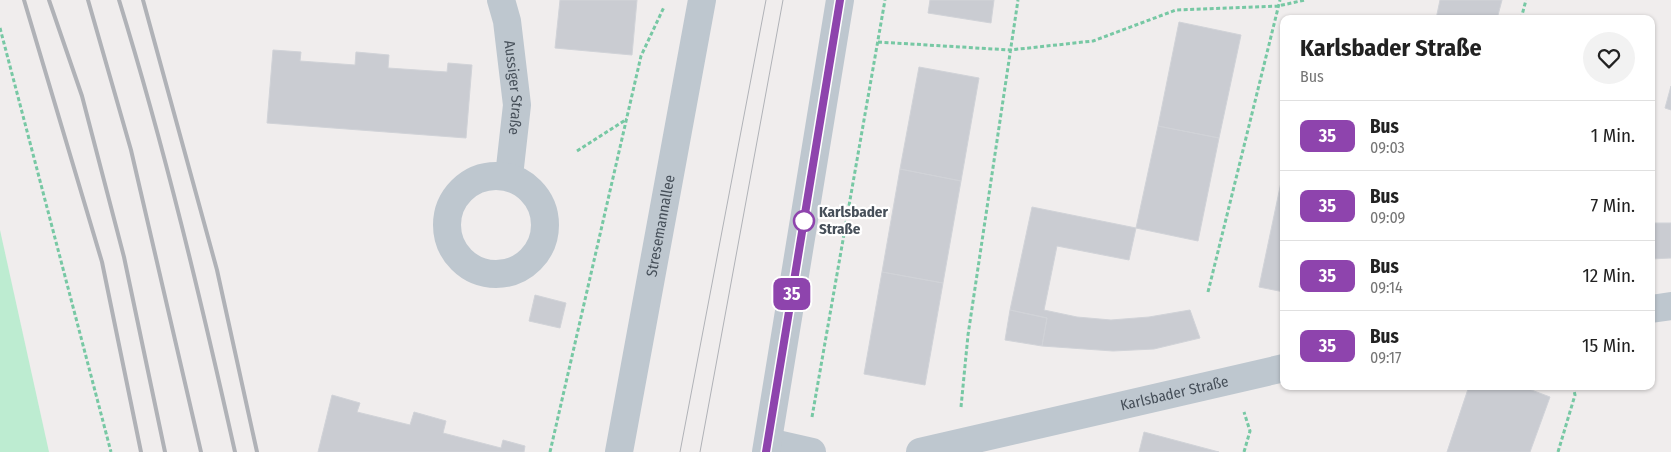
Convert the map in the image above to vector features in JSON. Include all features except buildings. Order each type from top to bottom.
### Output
[{"type":"street","name":"Aussiger Straße","points":[[501,0],[507,21],[517,105],[509,176]]},
{"type":"street","name":"Stresemannallee","points":[[619,452],[702,0]]},
{"type":"street","points":[[810,452],[767,447],[840,0]]},
{"type":"street","points":[[1655,308],[1671,306]]},
{"type":"street","name":"Karlsbader Straße","points":[[920,452],[1280,369]]},
{"type":"path","points":[[550,452],[641,56],[667,0]]},
{"type":"path","points":[[810,452],[819,365],[885,0]]},
{"type":"path","points":[[958,444],[968,335],[1018,0]]},
{"type":"path","points":[[1208,292],[1280,0]]},
{"type":"path","points":[[878,42],[1010,50],[1094,41],[1176,10],[1278,6],[1305,0]]},
{"type":"path","points":[[1522,15],[1526,0]]},
{"type":"path","points":[[0,28],[111,452]]},
{"type":"path","points":[[577,151],[628,119]]},
{"type":"path","points":[[1234,380],[1250,431],[1244,452]]},
{"type":"path","points":[[1558,452],[1575,395],[1574,390]]},
{"type":"green space","points":[[0,230],[49,452],[0,452]]},
{"type":"tram line","points":[[680,452],[766,0]]},
{"type":"tram line","points":[[700,452],[783,0]]},
{"type":"railway","points":[[24,0],[102,262],[141,452]]},
{"type":"railway","points":[[49,0],[82,96],[124,257],[165,452]]},
{"type":"railway","points":[[88,0],[131,150],[201,452]]},
{"type":"railway","points":[[119,0],[152,112],[182,225],[235,452]]},
{"type":"railway","points":[[143,0],[217,270],[257,452]]},
{"type":"bus line","name":"35","points":[[766,452],[840,0]]},
{"type":"place","name":"Karlsbader Straße","points":[[804,221]]}]
